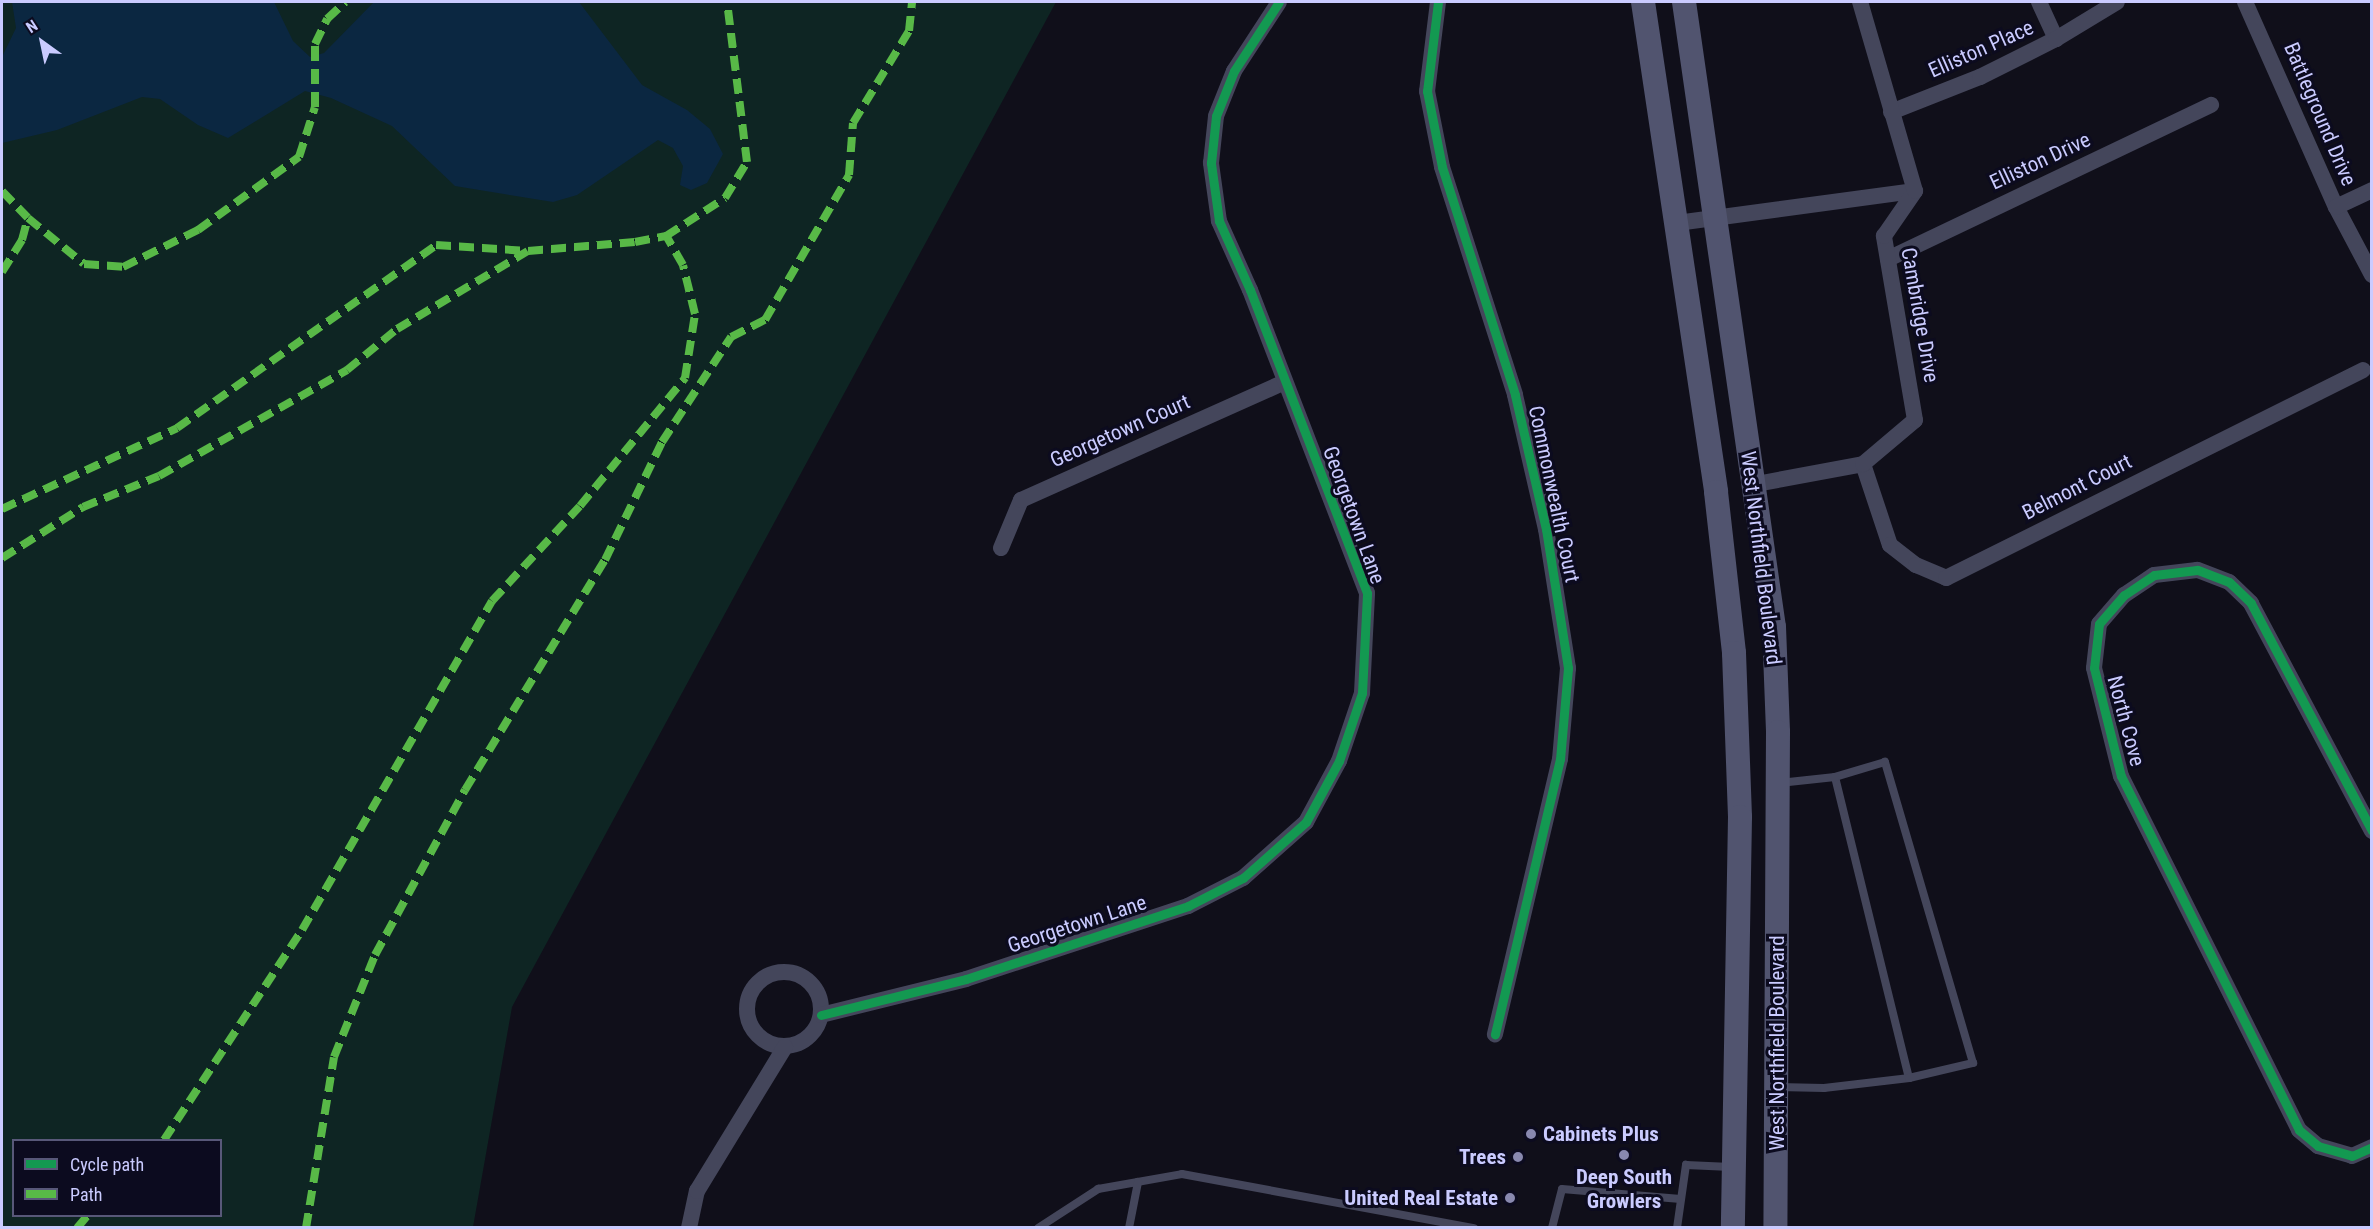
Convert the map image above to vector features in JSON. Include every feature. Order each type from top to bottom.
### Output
[{"type":"main road","name":"West Northfield Boulevard","points":[[1644,2],[1677,223],[1733,641],[1739,783],[1733,1227]]},
{"type":"main road","name":"West Northfield Boulevard","points":[[1684,2],[1716,218],[1751,485],[1774,627],[1778,783],[1775,1227]]},
{"type":"main road","points":[[1739,783],[1778,783]]},
{"type":"street","name":"Georgetown Lane","points":[[821,1015],[966,979],[1188,906],[1243,878],[1306,822],[1339,761],[1362,693],[1367,593],[1285,382],[1219,221],[1211,163],[1216,116],[1234,71],[1279,2]]},
{"type":"street","name":"Commonwealth Court","points":[[1438,2],[1427,91],[1429,102],[1442,167],[1515,395],[1546,529],[1568,668],[1560,759],[1495,1034]]},
{"type":"street","points":[[1677,223],[1915,190],[1860,2]]},
{"type":"street","points":[[2039,2],[2056,39]]},
{"type":"street","name":"Elliston Place","points":[[1891,112],[1980,77],[2056,39],[2117,2]]},
{"type":"street","name":"Battleground Drive","points":[[2245,2],[2336,207],[2372,275]]},
{"type":"street","name":"Elliston Drive","points":[[1887,259],[2211,105]]},
{"type":"street","name":"Cambridge Drive","points":[[1863,464],[1915,420],[1884,236],[1915,190]]},
{"type":"street","points":[[2336,207],[2372,190]]},
{"type":"street","name":"Belmont Court","points":[[1863,464],[1890,545],[1916,565],[1946,578],[2363,370]]},
{"type":"street","name":"Georgetown Court","points":[[1002,548],[1021,500],[1285,382]]},
{"type":"street","points":[[1751,485],[1863,464]]},
{"type":"street","name":"North Cove","points":[[2372,831],[2251,603],[2229,582],[2198,570],[2154,575],[2124,595],[2099,624],[2094,668],[2121,776],[2299,1130],[2318,1146],[2352,1156],[2372,1147]]},
{"type":"street","points":[[689,1227],[697,1191],[785,1047],[808,1038],[821,1015],[818,993],[801,976],[777,972],[755,984],[746,1007],[750,1026],[762,1040],[785,1047]]},
{"type":"lane","points":[[1777,1088],[1824,1088],[1910,1078],[1973,1063],[1885,762],[1835,777],[1778,783]]},
{"type":"lane","points":[[1835,777],[1910,1078]]},
{"type":"lane","points":[[1677,1227],[1686,1165],[1734,1167]]},
{"type":"lane","points":[[1038,1227],[1098,1189],[1182,1174],[1474,1227]]},
{"type":"lane","points":[[1129,1227],[1138,1182]]},
{"type":"lane","points":[[1552,1227],[1562,1189],[1681,1200]]},
{"type":"green space","points":[[2,2],[1056,2],[512,1007],[473,1227],[2,1227]]},
{"type":"water","points":[[12,2],[274,2],[293,41],[310,57],[324,53],[374,2],[579,2],[642,85],[687,110],[710,129],[723,154],[707,183],[691,190],[680,185],[683,166],[673,148],[658,140],[577,195],[553,202],[455,186],[392,126],[331,98],[305,91],[228,138],[198,125],[160,99],[142,97],[57,130],[2,143],[2,57],[16,28]]},
{"type":"marked path","points":[[2,191],[28,218],[84,264],[123,267],[198,230],[299,157],[315,107],[315,44],[327,19],[345,2]]},
{"type":"marked path","points":[[2,558],[83,507],[159,476],[347,370],[397,329],[528,251],[635,242],[666,236],[725,198],[747,162],[727,2]]},
{"type":"marked path","points":[[306,1228],[334,1057],[375,955],[465,790],[605,560],[662,442],[731,337],[765,320],[849,175],[853,123],[909,31],[912,2]]},
{"type":"marked path","points":[[2,272],[22,240],[28,218]]},
{"type":"marked path","points":[[165,1139],[302,930],[492,601],[580,506],[685,378],[695,314],[683,265],[666,236]]},
{"type":"marked path","points":[[2,509],[177,428],[436,245],[528,251]]},
{"type":"marked path","points":[[77,1228],[86,1217]]},
{"type":"cycle path","points":[[821,1015],[966,979],[1188,906],[1243,878],[1306,822],[1339,761],[1362,693],[1367,593],[1250,290],[1219,221],[1211,163],[1216,116],[1234,71],[1279,2]]},
{"type":"cycle path","points":[[1438,2],[1427,91],[1442,167],[1515,395],[1546,529],[1568,668],[1560,759],[1495,1034]]},
{"type":"cycle path","points":[[2372,831],[2251,603],[2229,582],[2197,570],[2154,575],[2124,595],[2099,624],[2094,668],[2121,776],[2299,1130],[2318,1146],[2352,1156],[2372,1147]]},
{"type":"place","name":"Cabinets Plus","points":[[1531,1134]]},
{"type":"place","name":"Deep South Growlers","points":[[1624,1155]]},
{"type":"place","name":"Trees","points":[[1518,1157]]},
{"type":"place","name":"United Real Estate","points":[[1510,1198]]}]
